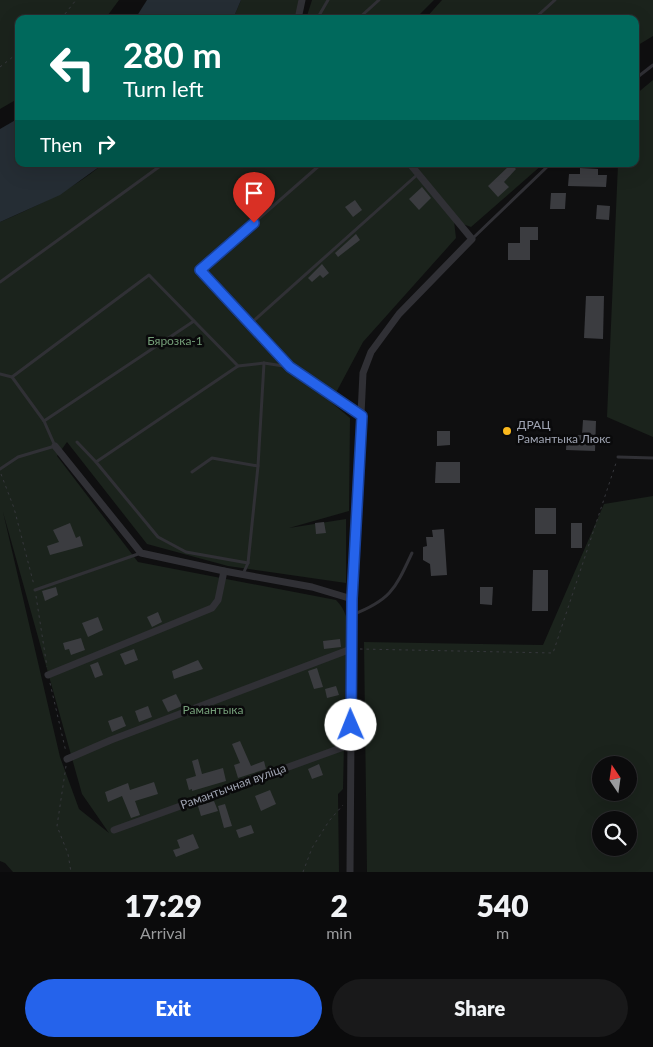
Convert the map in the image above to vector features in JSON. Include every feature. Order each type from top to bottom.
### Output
[{"type":"street","points":[[299,15],[302,0]]},
{"type":"street","points":[[350,872],[352,599],[363,373],[371,352],[399,314],[472,239],[413,167]]},
{"type":"street","points":[[55,446],[141,553],[312,587],[352,599]]},
{"type":"street","points":[[48,675],[212,608],[218,600],[224,571]]},
{"type":"street","points":[[67,759],[111,740],[351,649]]},
{"type":"street","name":"Рамантычная вуліца","points":[[114,830],[352,744]]},
{"type":"lane","points":[[319,15],[328,0]]},
{"type":"lane","points":[[362,15],[379,0]]},
{"type":"lane","points":[[538,15],[555,0]]},
{"type":"lane","points":[[639,76],[653,64]]},
{"type":"lane","points":[[0,282],[159,167]]},
{"type":"lane","points":[[318,167],[200,270],[290,367],[362,416]]},
{"type":"lane","points":[[472,239],[547,167]]},
{"type":"lane","points":[[250,324],[419,174]]},
{"type":"lane","points":[[12,377],[149,275],[238,366]]},
{"type":"lane","points":[[44,421],[194,321]]},
{"type":"lane","points":[[96,462],[238,366],[264,363],[290,367]]},
{"type":"lane","points":[[243,574],[248,563],[258,466],[264,363]]},
{"type":"lane","points":[[0,374],[12,377],[44,421],[55,446],[18,457],[0,469]]},
{"type":"lane","points":[[78,442],[158,538],[186,552],[248,563]]},
{"type":"lane","points":[[618,457],[653,458]]},
{"type":"lane","points":[[192,472],[212,458],[258,466]]},
{"type":"lane","points":[[35,590],[141,553]]},
{"type":"lane","points":[[352,616],[371,608],[394,590],[412,553]]},
{"type":"path","points":[[64,15],[76,0]]},
{"type":"path","points":[[0,67],[15,55]]},
{"type":"path","points":[[351,649],[553,653],[618,457]]},
{"type":"path","points":[[303,872],[312,848],[329,822],[342,807],[345,799]]},
{"type":"green space","points":[[0,0],[119,0],[108,15],[15,15],[15,100],[0,109]]},
{"type":"green space","points":[[241,0],[299,0],[297,15],[235,15]]},
{"type":"green space","points":[[312,0],[434,0],[419,15],[307,15]]},
{"type":"green space","points":[[442,0],[653,0],[653,36],[639,45],[639,15],[429,15]]},
{"type":"green space","points":[[653,80],[653,437],[607,417],[618,167],[639,167],[639,92]]},
{"type":"green space","points":[[99,167],[540,167],[471,227],[454,221],[456,238],[363,342],[331,402],[350,418],[349,511],[289,528],[346,519],[346,583],[228,566],[147,544],[67,442],[57,456],[138,562],[336,600],[341,605],[347,618],[349,641],[346,655],[343,789],[338,794],[339,872],[13,872],[5,863],[0,861],[0,222],[54,197]],"holes":[[[3,512],[82,794],[109,833],[79,809],[60,757]]]},
{"type":"green space","points":[[653,496],[653,872],[367,872],[364,642],[543,645],[604,504]]},
{"type":"shaded area","points":[[147,0],[241,0],[235,15],[138,15]]},
{"type":"shaded area","points":[[15,120],[15,167],[99,167],[60,195],[0,222],[0,129]]},
{"type":"building","points":[[508,167],[516,169],[504,182],[509,187],[498,197],[488,186]]},
{"type":"building","points":[[580,168],[598,169],[598,175],[607,175],[606,187],[568,186],[569,174],[580,174]]},
{"type":"building","points":[[422,187],[431,198],[419,210],[409,199]]},
{"type":"building","points":[[551,193],[566,193],[565,209],[550,209]]},
{"type":"building","points":[[355,200],[362,210],[353,217],[345,207]]},
{"type":"building","points":[[597,205],[610,206],[609,220],[596,219]]},
{"type":"building","points":[[520,227],[538,227],[538,240],[530,240],[530,260],[508,260],[508,243],[520,243]]},
{"type":"building","points":[[356,234],[360,240],[338,257],[335,253]]},
{"type":"building","points":[[322,264],[329,273],[323,278],[320,275],[312,282],[308,278]]},
{"type":"building","points":[[586,296],[604,296],[603,339],[584,338]]},
{"type":"building","points":[[583,420],[596,421],[595,451],[566,450],[567,435],[582,435]]},
{"type":"building","points":[[437,431],[450,431],[450,445],[437,446]]},
{"type":"building","points":[[436,462],[460,462],[460,483],[435,483]]},
{"type":"building","points":[[535,508],[556,508],[556,534],[535,534]]},
{"type":"building","points":[[324,522],[326,533],[316,534],[315,523]]},
{"type":"building","points":[[70,523],[76,538],[80,536],[83,546],[50,555],[47,546],[59,542],[53,530]]},
{"type":"building","points":[[571,523],[582,523],[582,548],[571,548]]},
{"type":"building","points":[[444,529],[447,575],[431,576],[430,564],[423,560],[423,547],[427,546],[426,537],[433,537],[432,530]]},
{"type":"building","points":[[533,570],[548,570],[548,611],[532,611]]},
{"type":"building","points":[[56,587],[58,595],[45,601],[42,591]]},
{"type":"building","points":[[480,587],[493,587],[492,605],[480,604]]},
{"type":"building","points":[[158,612],[162,622],[152,627],[147,617]]},
{"type":"building","points":[[98,617],[103,630],[88,637],[82,623]]},
{"type":"building","points":[[81,638],[85,650],[71,655],[69,649],[65,650],[63,643]]},
{"type":"building","points":[[340,639],[341,647],[324,649],[323,641]]},
{"type":"building","points":[[134,649],[138,660],[125,665],[120,654]]},
{"type":"building","points":[[198,660],[203,669],[174,679],[172,671]]},
{"type":"building","points":[[98,662],[103,675],[95,678],[90,665]]},
{"type":"building","points":[[317,668],[323,687],[314,689],[308,671]]},
{"type":"building","points":[[336,686],[339,695],[327,698],[325,689]]},
{"type":"building","points":[[176,694],[182,706],[168,712],[162,700]]},
{"type":"building","points":[[148,706],[152,717],[139,722],[135,711]]},
{"type":"building","points":[[122,716],[126,726],[112,732],[108,721]]},
{"type":"building","points":[[240,741],[251,766],[264,761],[266,769],[238,778],[234,765],[240,763],[232,744]]},
{"type":"building","points":[[198,759],[202,774],[223,768],[226,781],[192,791],[192,789],[189,790],[186,779],[196,776],[192,761]]},
{"type":"building","points":[[319,764],[323,775],[312,779],[308,769]]},
{"type":"building","points":[[154,782],[158,794],[135,801],[140,815],[131,818],[122,796],[108,802],[105,792],[128,783],[130,790]]},
{"type":"building","points":[[270,790],[276,804],[261,811],[255,796]]},
{"type":"building","points":[[214,801],[218,811],[201,816],[198,806]]},
{"type":"building","points":[[225,804],[232,826],[224,828],[218,806]]},
{"type":"building","points":[[251,825],[254,833],[239,838],[236,830]]},
{"type":"building","points":[[193,834],[199,848],[176,857],[173,850],[180,848],[177,840]]},
{"type":"place","name":"ДРАЦ Рамантыка Люкс","points":[[507,431]]},
{"type":"route","points":[[254,223],[200,270],[290,367],[362,416],[352,599],[351,725]]},
{"type":"park label","name":"Бярозка-1","points":[[175,340]]},
{"type":"park label","name":"Рамантыка","points":[[213,709]]}]
